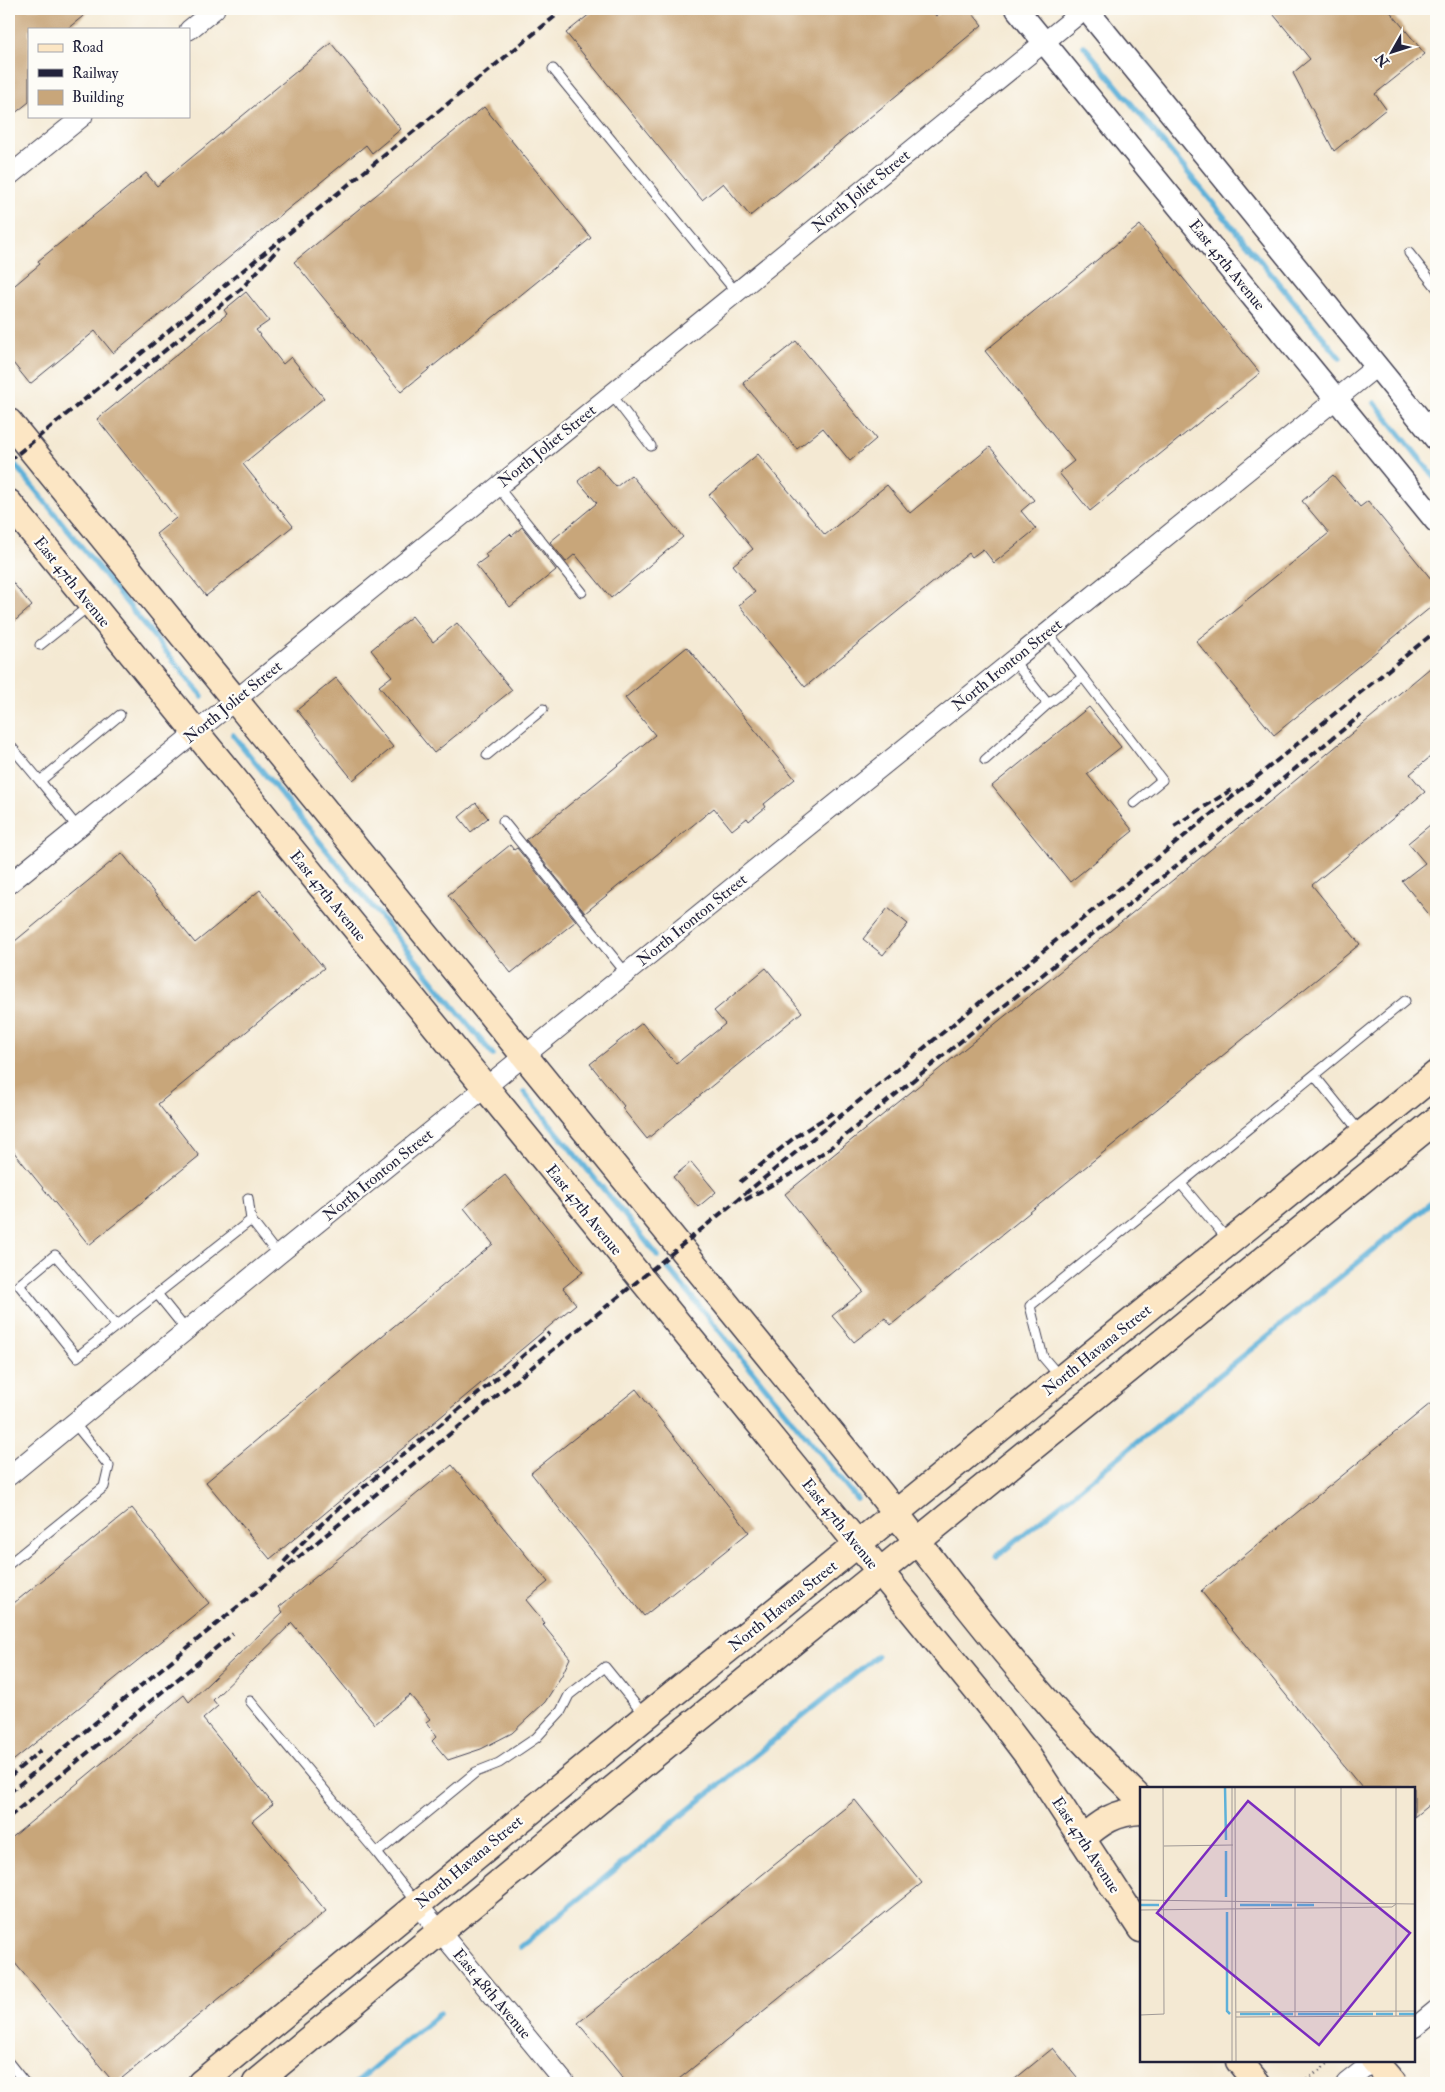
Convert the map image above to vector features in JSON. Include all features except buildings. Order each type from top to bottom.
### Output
[{"type":"main road","points":[[9,422],[525,1055],[1038,1692],[1140,1799]]},
{"type":"main road","name":"East 47th Avenue","points":[[9,503],[1012,1735],[1140,1927]]},
{"type":"main road","name":"North Havana Street","points":[[201,2083],[645,1717],[1436,1074]]},
{"type":"main road","points":[[256,2083],[681,1733],[1436,1120]]},
{"type":"main road","points":[[1082,1840],[1104,1820],[1124,1813],[1140,1811]]},
{"type":"main road","points":[[1240,2062],[1257,2083]]},
{"type":"main road","points":[[1375,2062],[1393,2083]]},
{"type":"street","points":[[190,29],[215,9]]},
{"type":"street","name":"East 45th Avenue","points":[[1017,9],[1436,521]]},
{"type":"street","points":[[1085,9],[1436,438]]},
{"type":"street","name":"North Joliet Street","points":[[10,879],[78,828],[1085,9]]},
{"type":"street","points":[[9,176],[81,118]]},
{"type":"street","name":"North Ironton Street","points":[[9,1476],[626,973],[1377,366]]},
{"type":"street","name":"East 48th Avenue","points":[[418,1904],[566,2083]]},
{"type":"street","points":[[1415,2027],[1436,2010]]},
{"type":"street","points":[[1346,2083],[1373,2062]]},
{"type":"lane","points":[[553,69],[736,292]]},
{"type":"lane","points":[[1408,253],[1436,287]]},
{"type":"lane","points":[[611,394],[652,446]]},
{"type":"lane","points":[[497,486],[582,592]]},
{"type":"lane","points":[[40,645],[91,604]]},
{"type":"lane","points":[[1048,632],[1162,780],[1134,802]]},
{"type":"lane","points":[[1014,660],[1048,704]]},
{"type":"lane","points":[[985,760],[1048,704],[1083,676]]},
{"type":"lane","points":[[487,755],[542,709]]},
{"type":"lane","points":[[40,780],[120,715]]},
{"type":"lane","points":[[9,744],[78,828]]},
{"type":"lane","points":[[503,821],[626,973]]},
{"type":"lane","points":[[1062,1379],[1042,1357],[1030,1306],[1405,1001]]},
{"type":"lane","points":[[1314,1075],[1362,1134]]},
{"type":"lane","points":[[1181,1184],[1230,1243]]},
{"type":"lane","points":[[248,1198],[251,1220],[278,1256]]},
{"type":"lane","points":[[116,1325],[55,1255],[19,1285],[77,1357],[251,1220]]},
{"type":"lane","points":[[158,1295],[187,1331]]},
{"type":"lane","points":[[9,1564],[104,1487],[109,1466],[74,1423]]},
{"type":"lane","points":[[376,1853],[476,1772],[499,1763],[536,1738],[561,1711],[569,1695],[605,1667],[645,1717]]},
{"type":"lane","points":[[250,1701],[418,1904]]},
{"type":"lane","points":[[9,2063],[25,2083]]},
{"type":"path","points":[[1303,2083],[1330,2062]]},
{"type":"waterway","points":[[1084,46],[1340,358]]},
{"type":"waterway","points":[[1375,403],[1436,479]]},
{"type":"waterway","points":[[16,466],[202,696]]},
{"type":"waterway","points":[[233,735],[493,1055]]},
{"type":"waterway","points":[[524,1092],[658,1256]]},
{"type":"waterway","points":[[997,1556],[1436,1199]]},
{"type":"waterway","points":[[668,1268],[857,1499]]},
{"type":"waterway","points":[[520,1947],[877,1656]]},
{"type":"waterway","points":[[355,2083],[440,2013]]},
{"type":"railway","points":[[9,461],[564,9]]},
{"type":"railway","points":[[115,391],[242,288],[280,247]]},
{"type":"railway","points":[[9,1793],[1436,631]]},
{"type":"railway","points":[[745,1200],[798,1170],[830,1148],[1361,715]]},
{"type":"railway","points":[[1174,826],[1231,790]]},
{"type":"railway","points":[[740,1182],[795,1137],[836,1111]]},
{"type":"railway","points":[[284,1562],[343,1505],[549,1333]]},
{"type":"railway","points":[[9,1817],[233,1634]]},
{"type":"railway","points":[[9,1777],[41,1750]]}]
